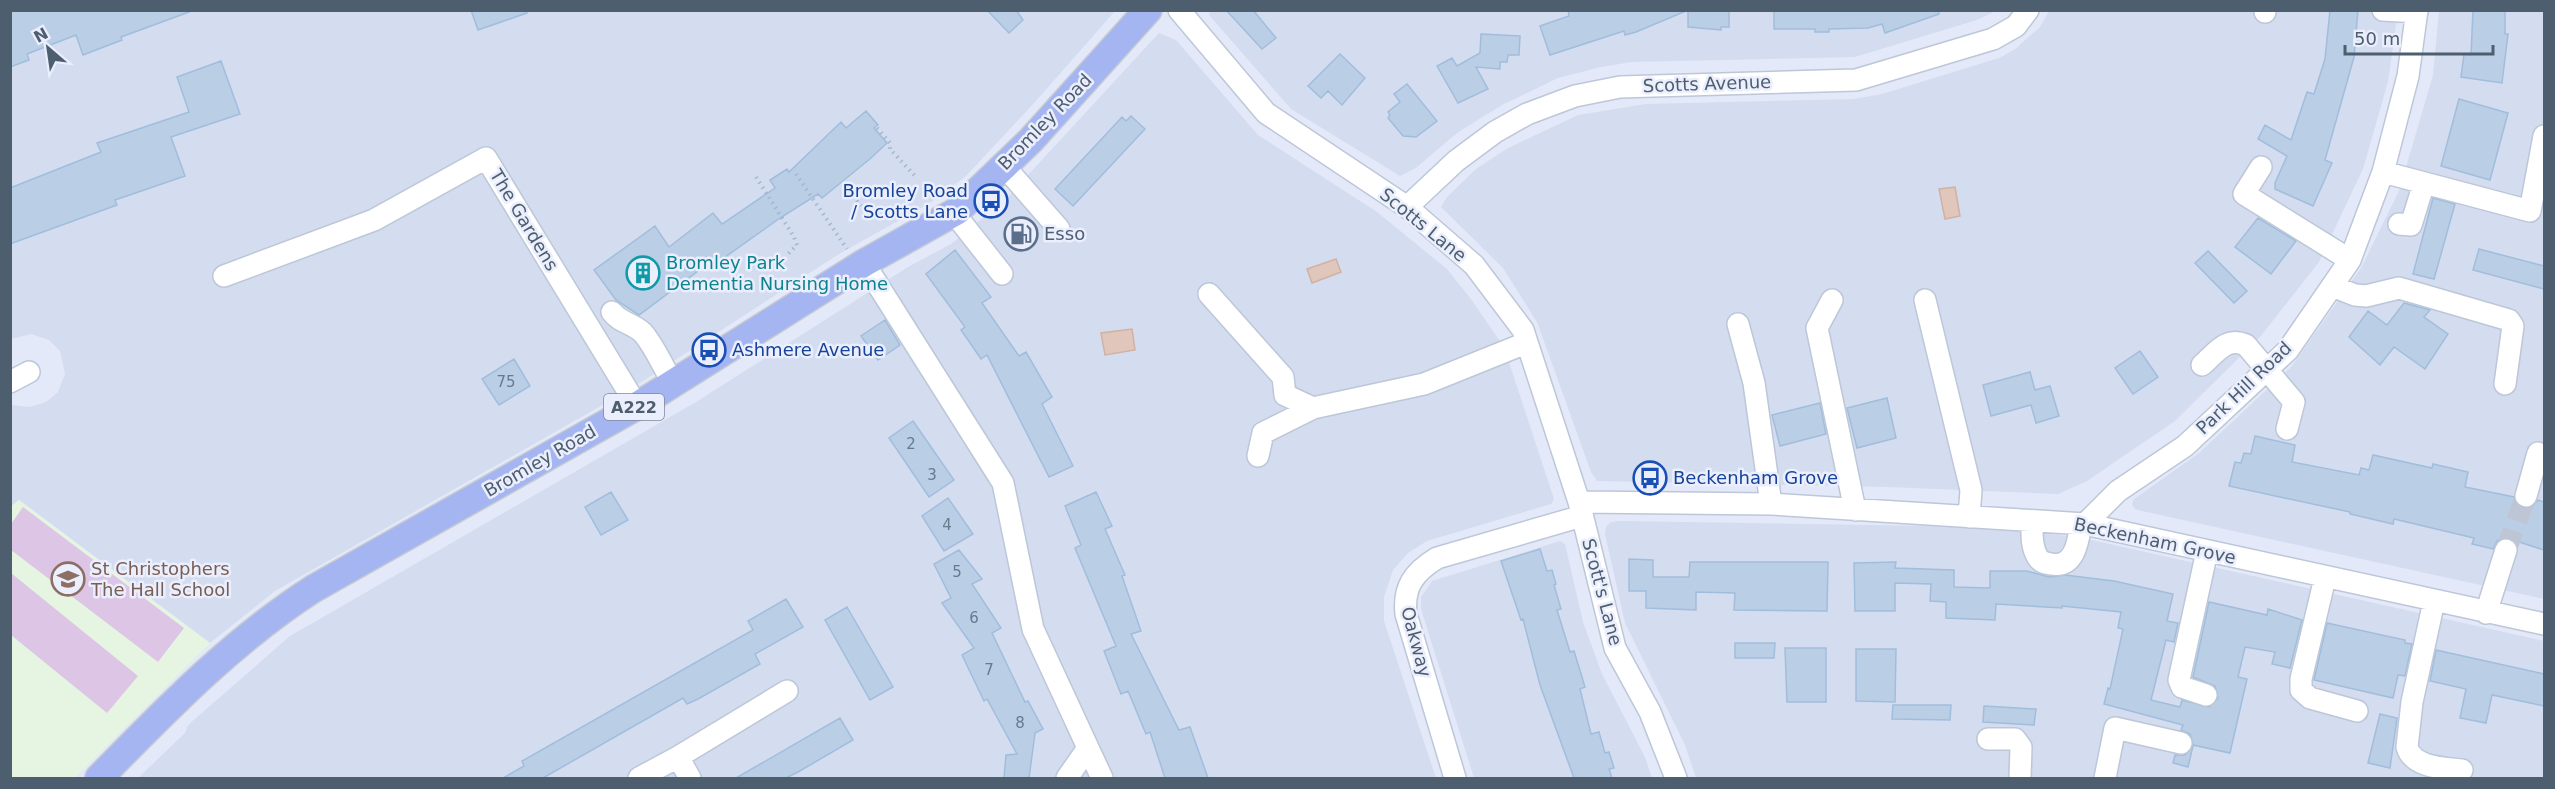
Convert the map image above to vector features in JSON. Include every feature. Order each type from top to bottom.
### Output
[{"type":"main road","name":"Bromley Road","points":[[99,778],[202,674],[277,613],[313,590],[637,406],[864,263],[954,213],[1031,140],[1148,10]]},
{"type":"street","name":"Scotts Lane","points":[[1179,10],[1266,113],[1407,207],[1474,266],[1522,330],[1581,509]]},
{"type":"street","name":"Scotts Avenue","points":[[1407,207],[1456,161],[1495,132],[1527,114],[1575,96],[1620,87],[1856,80],[1993,39],[2016,26],[2028,10]]},
{"type":"street","points":[[2383,10],[2417,11]]},
{"type":"street","name":"Park Hill Road","points":[[2083,524],[2118,491],[2185,446],[2288,350],[2350,260],[2383,172],[2408,76],[2417,11]]},
{"type":"street","points":[[2383,172],[2530,211],[2544,136]]},
{"type":"street","name":"The Gardens","points":[[224,276],[374,220],[486,158],[637,406]]},
{"type":"street","points":[[1004,166],[1059,229]]},
{"type":"street","points":[[2261,167],[2244,194],[2350,260]]},
{"type":"street","points":[[2399,224],[2411,225],[2424,183]]},
{"type":"street","points":[[954,213],[1002,274]]},
{"type":"street","points":[[864,263],[1003,483],[1033,629],[1102,778]]},
{"type":"street","points":[[2332,286],[2355,295],[2366,296],[2399,288],[2509,320],[2513,326],[2505,384]]},
{"type":"street","points":[[1209,294],[1283,377],[1285,395],[1313,408]]},
{"type":"street","points":[[1832,300],[1817,328],[1855,510]]},
{"type":"street","points":[[1924,300],[1971,490],[1969,517]]},
{"type":"street","points":[[612,312],[618,320],[634,326],[644,334],[673,383]]},
{"type":"street","points":[[1738,324],[1754,383],[1771,504]]},
{"type":"street","points":[[2202,365],[2224,345],[2236,340],[2246,345],[2294,402],[2287,429]]},
{"type":"street","points":[[1258,456],[1263,433],[1313,408],[1424,384],[1526,343]]},
{"type":"street","points":[[10,382],[29,372]]},
{"type":"street","points":[[2526,496],[2538,453]]},
{"type":"street","name":"Beckenham Grove","points":[[1581,509],[1771,504],[2083,524],[2544,624]]},
{"type":"street","name":"Oakway","points":[[1455,778],[1406,614],[1404,597],[1411,580],[1421,568],[1437,558],[1581,509]]},
{"type":"street","name":"Scott's Lane","points":[[1581,509],[1615,648],[1650,712],[1676,778]]},
{"type":"street","points":[[2032,521],[2032,543],[2037,556],[2041,561],[2057,565],[2071,558],[2083,524]]},
{"type":"street","points":[[2486,613],[2506,550]]},
{"type":"street","points":[[2206,695],[2188,691],[2182,687],[2179,680],[2207,551]]},
{"type":"street","points":[[2325,578],[2301,679],[2301,690],[2310,698],[2357,711]]},
{"type":"street","points":[[2434,601],[2412,702],[2407,747],[2409,753],[2422,763],[2462,770]]},
{"type":"street","points":[[639,778],[787,691]]},
{"type":"street","points":[[2105,778],[2115,728],[2181,742]]},
{"type":"street","points":[[1988,739],[2015,739],[2021,747],[2020,778]]},
{"type":"street","points":[[1067,778],[1088,748]]},
{"type":"street","points":[[678,757],[690,778]]},
{"type":"path","points":[[877,128],[890,143],[890,149],[915,176]]},
{"type":"path","points":[[796,174],[849,250],[864,263]]},
{"type":"path","points":[[756,177],[794,237],[797,245],[787,255]]},
{"type":"path","points":[[846,186],[861,206]]},
{"type":"shaded area","points":[[1210,10],[1996,11],[1977,20],[1855,57],[1632,62],[1558,78],[1502,105],[1457,133],[1416,168],[1400,176],[1291,109],[1209,15]]},
{"type":"shaded area","points":[[11,11],[1115,11],[966,176],[930,203],[839,254],[629,390],[275,591],[210,643],[19,500],[11,507],[11,405],[30,407],[46,402],[58,392],[65,374],[60,351],[49,340],[31,334],[11,339]]},
{"type":"shaded area","points":[[2049,11],[2398,11],[2388,82],[2363,169],[2319,262],[2260,337],[2175,421],[2087,481],[2058,494],[1887,487],[1597,481],[1591,472],[1537,322],[1503,268],[1441,207],[1447,197],[1476,169],[1508,148],[1578,115],[1646,104],[1853,99],[1882,94],[1999,58],[2014,50],[2040,27]]},
{"type":"shaded area","points":[[2439,11],[2544,11],[2544,599],[2142,511],[2135,509],[2132,504],[2134,499],[2199,453],[2291,367],[2361,268],[2399,191],[2433,75]]},
{"type":"shaded area","points":[[1159,33],[1176,40],[1258,135],[1377,212],[1447,269],[1504,347],[1554,499],[1551,504],[1427,541],[1408,553],[1393,570],[1384,597],[1384,621],[1436,778],[138,778],[185,733],[188,725],[290,636],[696,402],[908,267],[951,244],[1005,200]]},
{"type":"shaded area","points":[[1955,187],[1960,216],[1945,219],[1939,189]]},
{"type":"shaded area","points":[[1336,259],[1341,272],[1312,283],[1307,269]]},
{"type":"shaded area","points":[[1132,329],[1135,350],[1105,355],[1101,333]]},
{"type":"shaded area","name":"St Christophers The Hall School","points":[[19,500],[210,643],[74,778],[11,778],[10,507]]},
{"type":"shaded area","points":[[23,507],[184,628],[158,662],[11,550],[11,524]]},
{"type":"shaded area","points":[[1611,522],[1988,527],[2083,538],[2544,641],[2544,778],[1696,778],[1685,745],[1625,623],[1605,534],[1606,527]]},
{"type":"shaded area","points":[[1560,541],[1565,544],[1583,622],[1602,674],[1645,757],[1652,778],[1474,778],[1421,609],[1421,597],[1432,581]]},
{"type":"shaded area","points":[[11,573],[138,676],[107,713],[11,635]]},
{"type":"building","points":[[10,10],[188,10],[189,12],[121,37],[122,40],[83,55],[76,35],[27,54],[29,60],[10,67]]},
{"type":"building","points":[[471,10],[526,10],[527,13],[478,30]]},
{"type":"building","points":[[987,10],[1016,10],[1023,20],[1009,33]]},
{"type":"building","points":[[1226,10],[1253,10],[1276,38],[1262,49]]},
{"type":"building","points":[[1568,10],[1686,11],[1636,32],[1625,35],[1624,31],[1550,55],[1540,26],[1569,16]]},
{"type":"building","points":[[1688,10],[1729,10],[1729,27],[1721,27],[1721,30],[1688,27]]},
{"type":"building","points":[[1774,10],[1938,10],[1939,14],[1885,33],[1882,24],[1868,28],[1829,29],[1829,32],[1815,32],[1815,29],[1774,29]]},
{"type":"building","points":[[2330,10],[2358,10],[2354,57],[2325,160],[2332,163],[2313,206],[2275,189],[2275,183],[2287,156],[2258,139],[2265,125],[2291,140],[2307,92],[2314,94],[2325,59]]},
{"type":"building","points":[[2473,10],[2505,10],[2505,34],[2508,34],[2502,83],[2461,77],[2464,54],[2471,55]]},
{"type":"building","points":[[1481,34],[1520,36],[1519,55],[1508,55],[1507,62],[1500,62],[1500,69],[1476,67],[1488,89],[1458,103],[1437,66],[1452,58],[1457,66],[1480,53]]},
{"type":"building","points":[[1340,54],[1365,78],[1342,105],[1328,91],[1321,98],[1308,86]]},
{"type":"building","points":[[221,61],[240,114],[171,137],[185,176],[115,200],[117,205],[10,244],[10,188],[101,152],[97,143],[189,112],[177,77]]},
{"type":"building","points":[[1407,84],[1437,121],[1416,137],[1403,136],[1388,118],[1390,115],[1388,112],[1400,102],[1394,94]]},
{"type":"building","points":[[2459,99],[2508,113],[2490,180],[2441,166]]},
{"type":"building","points":[[866,111],[878,125],[874,128],[887,143],[871,158],[822,198],[818,194],[780,218],[707,270],[705,266],[639,315],[616,300],[594,270],[655,226],[669,247],[713,213],[722,224],[775,188],[770,180],[787,169],[789,172],[841,122],[846,128]]},
{"type":"building","points":[[1131,116],[1145,129],[1073,206],[1055,189],[1122,117],[1126,121]]},
{"type":"building","points":[[2433,198],[2455,204],[2434,279],[2413,274]]},
{"type":"building","points":[[2258,218],[2296,241],[2271,274],[2235,247]]},
{"type":"building","points":[[2479,249],[2544,266],[2544,289],[2473,270]]},
{"type":"building","points":[[955,250],[991,297],[982,303],[1019,356],[1026,352],[1052,397],[1042,404],[1073,466],[1049,477],[987,355],[981,359],[961,330],[965,327],[926,274]]},
{"type":"building","points":[[2208,251],[2247,291],[2234,303],[2195,263]]},
{"type":"building","points":[[2404,303],[2430,310],[2424,317],[2448,334],[2425,369],[2394,347],[2380,365],[2349,337],[2368,311],[2387,325]]},
{"type":"building","points":[[885,320],[900,345],[878,360],[861,336]]},
{"type":"building","points":[[2140,351],[2158,377],[2133,394],[2115,368]]},
{"type":"building","points":[[514,359],[530,386],[499,405],[482,379]]},
{"type":"building","points":[[2030,372],[2035,390],[2050,386],[2059,416],[2036,423],[2031,405],[1991,416],[1983,385]]},
{"type":"building","points":[[1887,398],[1896,438],[1857,448],[1847,408]]},
{"type":"building","points":[[1820,403],[1826,434],[1780,446],[1772,415]]},
{"type":"building","points":[[913,421],[954,480],[929,497],[889,438]]},
{"type":"building","points":[[2255,436],[2295,445],[2292,462],[2359,475],[2361,468],[2369,470],[2373,455],[2432,468],[2433,464],[2468,472],[2465,487],[2514,497],[2522,508],[2530,508],[2538,500],[2544,502],[2544,550],[2504,537],[2497,541],[2493,549],[2472,544],[2474,538],[2394,519],[2393,524],[2350,514],[2350,512],[2229,486],[2235,462],[2241,463],[2244,453],[2251,454]]},
{"type":"building","points":[[611,492],[628,520],[601,535],[585,507]]},
{"type":"building","points":[[1096,492],[1112,526],[1105,529],[1125,575],[1122,576],[1141,631],[1131,634],[1179,730],[1190,727],[1208,778],[1165,778],[1150,732],[1146,734],[1128,691],[1121,694],[1104,651],[1116,646],[1075,548],[1081,545],[1065,506]]},
{"type":"building","points":[[948,498],[973,534],[944,551],[922,516]]},
{"type":"building","points":[[1540,549],[1547,571],[1552,570],[1561,609],[1557,610],[1570,652],[1574,651],[1585,687],[1580,689],[1591,734],[1599,732],[1605,753],[1609,752],[1614,768],[1609,769],[1612,778],[1574,778],[1540,685],[1523,619],[1521,620],[1501,561]]},
{"type":"building","points":[[959,550],[982,579],[972,584],[1001,628],[992,633],[1025,702],[1028,701],[1043,729],[1035,733],[1029,778],[1004,778],[1006,755],[1017,754],[987,699],[984,701],[962,655],[974,648],[942,603],[951,598],[934,564]]},
{"type":"building","points":[[1629,559],[1653,560],[1653,577],[1689,577],[1690,562],[1828,562],[1827,611],[1734,610],[1735,593],[1696,592],[1696,610],[1646,608],[1646,591],[1629,591]]},
{"type":"building","points":[[1896,562],[1895,568],[1954,570],[1954,587],[1990,588],[1990,571],[2027,571],[2049,577],[2065,575],[2114,581],[2173,594],[2167,621],[2178,623],[2174,642],[2166,640],[2151,700],[2180,707],[2182,700],[2209,707],[2218,698],[2215,686],[2193,677],[2209,602],[2267,615],[2268,609],[2302,620],[2290,668],[2272,664],[2275,652],[2245,647],[2238,677],[2247,679],[2230,753],[2193,745],[2190,734],[2181,730],[2183,725],[2104,704],[2108,688],[2110,689],[2123,629],[2118,628],[2121,612],[2062,606],[2062,608],[1996,604],[1995,620],[1946,618],[1946,602],[1930,601],[1931,584],[1895,583],[1895,611],[1855,611],[1854,563]]},
{"type":"building","points":[[786,599],[803,627],[755,654],[760,664],[687,704],[683,698],[543,778],[503,778],[524,766],[522,761],[753,630],[748,621]]},
{"type":"building","points":[[847,607],[893,687],[870,700],[825,620]]},
{"type":"building","points":[[2327,623],[2405,640],[2405,643],[2412,644],[2405,676],[2398,675],[2393,698],[2314,680]]},
{"type":"building","points":[[1735,643],[1775,643],[1774,658],[1735,658]]},
{"type":"building","points":[[1785,648],[1826,648],[1826,702],[1787,702]]},
{"type":"building","points":[[1856,649],[1896,649],[1895,702],[1856,701]]},
{"type":"building","points":[[2436,650],[2544,674],[2544,706],[2492,695],[2486,723],[2460,718],[2466,689],[2430,681]]},
{"type":"building","points":[[1893,705],[1951,705],[1950,720],[1892,719]]},
{"type":"building","points":[[1984,706],[2036,709],[2034,725],[1983,722]]},
{"type":"building","points":[[2380,714],[2397,718],[2390,768],[2368,763]]},
{"type":"building","points":[[840,718],[853,740],[798,772],[786,778],[736,778]]},
{"type":"building","points":[[2193,746],[2188,767],[2173,763],[2175,755],[2185,755]]},
{"type":"tunnel","points":[[2506,550],[2526,496]]},
{"type":"place","name":"Bromley Road / Scotts Lane","points":[[991,201]]},
{"type":"place","name":"Esso","points":[[1021,234]]},
{"type":"place","name":"Bromley Park Dementia Nursing Home","points":[[643,273]]},
{"type":"place","name":"Ashmere Avenue","points":[[709,350]]},
{"type":"place","name":"Beckenham Grove","points":[[1650,478]]},
{"type":"place","name":"St Christophers The Hall School","points":[[68,579]]}]
